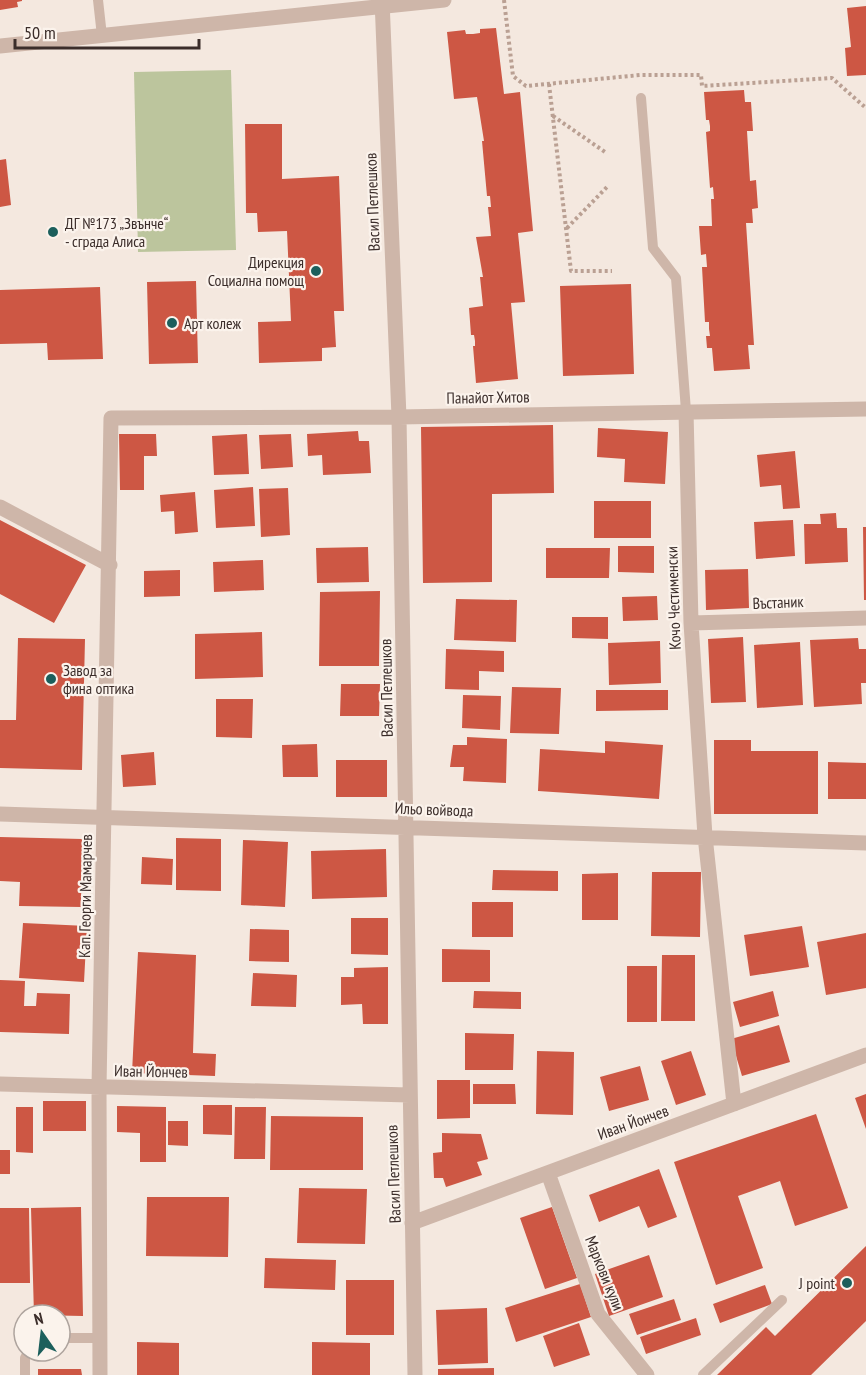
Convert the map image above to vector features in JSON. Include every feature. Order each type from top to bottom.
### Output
[{"type":"street","points":[[0,46],[382,3],[444,0]]},
{"type":"street","name":"Васил Петлешков","points":[[382,3],[399,417],[415,1375]]},
{"type":"street","name":"Панайот Хитов","points":[[111,418],[399,417],[866,410]]},
{"type":"street","name":"Кочо Честименски","points":[[686,411],[691,623],[705,836],[734,1104]]},
{"type":"street","name":"Кап. Георги Мамарчев","points":[[100,1375],[99,1088],[111,418]]},
{"type":"street","points":[[0,507],[110,565]]},
{"type":"street","name":"Въстаник","points":[[691,623],[866,618]]},
{"type":"street","name":"Ильо войвода","points":[[0,814],[866,843]]},
{"type":"street","name":"Иван Йончев","points":[[412,1222],[866,1055]]},
{"type":"street","name":"Иван Йончев","points":[[0,1084],[409,1095]]},
{"type":"street","name":"Маркови кули","points":[[548,1173],[598,1314],[647,1375]]},
{"type":"lane","points":[[98,0],[102,36]]},
{"type":"lane","name":"Кочо Честименски","points":[[641,98],[653,248],[676,278],[686,411]]},
{"type":"lane","points":[[703,1375],[782,1300]]},
{"type":"lane","points":[[72,1338],[100,1338]]},
{"type":"path","points":[[504,0],[513,76],[526,86],[640,75],[701,75],[702,86],[832,78],[866,108]]},
{"type":"path","points":[[549,84],[571,270],[612,271]]},
{"type":"path","points":[[553,116],[605,152]]},
{"type":"path","points":[[567,229],[607,187]]},
{"type":"green space","points":[[231,70],[236,250],[138,252],[134,72]]},
{"type":"building","points":[[0,0],[22,1],[17,2],[18,7],[0,10]]},
{"type":"building","points":[[866,6],[866,75],[847,76],[845,48],[851,47],[847,8]]},
{"type":"building","points":[[496,28],[504,94],[520,92],[533,231],[518,233],[525,302],[511,303],[518,379],[476,383],[473,346],[475,346],[475,341],[474,335],[471,335],[469,308],[483,306],[480,277],[483,277],[476,237],[491,236],[488,207],[491,207],[490,196],[487,196],[482,141],[484,141],[477,97],[454,99],[447,32],[465,30],[466,34],[473,34],[480,33],[480,29]]},
{"type":"building","points":[[744,90],[745,102],[751,102],[753,131],[747,131],[750,181],[756,180],[758,208],[752,209],[753,223],[746,223],[754,345],[748,345],[750,369],[714,371],[712,348],[707,348],[706,336],[710,336],[709,322],[705,322],[702,267],[707,267],[706,254],[701,255],[699,226],[712,226],[711,199],[714,199],[713,187],[710,188],[706,132],[710,131],[710,126],[709,120],[706,120],[704,92]]},
{"type":"building","name":"Дирекция Социална помощ","points":[[245,124],[282,124],[282,179],[339,176],[344,311],[334,311],[336,347],[322,348],[322,361],[259,363],[258,322],[291,321],[287,231],[258,232],[257,213],[246,213]]},
{"type":"building","points":[[6,159],[11,205],[0,207],[0,160]]},
{"type":"building","name":"Арт колеж","points":[[196,281],[198,363],[149,364],[147,282]]},
{"type":"building","points":[[631,284],[634,374],[563,376],[560,286]]},
{"type":"building","points":[[100,287],[103,359],[48,360],[47,343],[0,344],[0,290]]},
{"type":"building","points":[[553,425],[554,493],[492,494],[492,582],[423,583],[421,427]]},
{"type":"building","points":[[598,428],[668,432],[665,484],[624,482],[625,459],[597,457]]},
{"type":"building","points":[[358,431],[359,441],[369,441],[371,473],[323,475],[322,455],[308,456],[307,434]]},
{"type":"building","points":[[119,434],[156,434],[157,456],[144,456],[144,490],[120,490]]},
{"type":"building","points":[[247,434],[249,474],[214,475],[212,436]]},
{"type":"building","points":[[291,434],[293,467],[261,469],[259,435]]},
{"type":"building","points":[[795,451],[800,508],[783,509],[781,485],[760,487],[757,455]]},
{"type":"building","points":[[253,487],[255,526],[216,528],[214,490]]},
{"type":"building","points":[[288,488],[290,535],[261,537],[259,489]]},
{"type":"building","points":[[195,492],[198,532],[175,534],[174,511],[161,512],[160,495]]},
{"type":"building","points":[[594,501],[651,501],[651,538],[594,538]]},
{"type":"building","points":[[836,513],[837,528],[847,528],[848,562],[805,564],[804,524],[821,524],[820,514]]},
{"type":"building","points":[[0,520],[86,565],[54,623],[0,594]]},
{"type":"building","points":[[793,520],[795,556],[756,559],[754,522]]},
{"type":"building","points":[[863,527],[866,527],[866,600],[864,600]]},
{"type":"building","points":[[618,546],[654,546],[654,573],[618,572]]},
{"type":"building","points":[[368,547],[369,582],[317,583],[316,548]]},
{"type":"building","points":[[546,548],[610,548],[609,578],[546,578]]},
{"type":"building","points":[[263,560],[264,590],[214,592],[213,562]]},
{"type":"building","points":[[748,569],[749,608],[706,610],[705,570]]},
{"type":"building","points":[[180,570],[180,596],[144,597],[144,571]]},
{"type":"building","points":[[380,591],[379,666],[319,666],[320,592]]},
{"type":"building","points":[[657,596],[658,620],[623,621],[622,597]]},
{"type":"building","points":[[456,599],[517,600],[516,642],[454,640]]},
{"type":"building","points":[[572,617],[608,617],[608,639],[572,638]]},
{"type":"building","points":[[262,632],[263,677],[195,679],[195,634]]},
{"type":"building","points":[[743,637],[746,702],[711,703],[708,639]]},
{"type":"building","name":"Завод за фина оптика","points":[[18,638],[85,639],[82,770],[0,768],[0,720],[16,720]]},
{"type":"building","points":[[858,638],[859,649],[866,649],[866,683],[861,683],[862,704],[814,707],[810,640]]},
{"type":"building","points":[[660,641],[661,683],[609,685],[608,643]]},
{"type":"building","points":[[800,642],[803,705],[757,708],[754,645]]},
{"type":"building","points":[[446,649],[504,651],[504,672],[479,671],[479,690],[445,689]]},
{"type":"building","points":[[341,684],[380,684],[379,716],[340,716]]},
{"type":"building","points":[[512,687],[561,688],[559,734],[510,733]]},
{"type":"building","points":[[596,690],[668,690],[668,710],[596,711]]},
{"type":"building","points":[[463,695],[501,696],[500,730],[462,728]]},
{"type":"building","points":[[216,699],[253,699],[252,738],[216,737]]},
{"type":"building","points":[[467,737],[507,739],[506,783],[463,781],[464,767],[450,767],[453,745],[467,745]]},
{"type":"building","points":[[714,740],[751,740],[751,751],[818,751],[818,814],[714,814]]},
{"type":"building","points":[[605,741],[663,745],[659,799],[538,791],[540,749],[605,753]]},
{"type":"building","points":[[317,744],[318,777],[283,777],[282,745]]},
{"type":"building","points":[[154,752],[156,785],[123,787],[121,755]]},
{"type":"building","points":[[336,760],[387,760],[387,797],[336,797]]},
{"type":"building","points":[[828,762],[866,763],[866,799],[828,799]]},
{"type":"building","points":[[0,837],[82,839],[81,907],[19,906],[20,882],[0,881]]},
{"type":"building","points":[[176,838],[221,839],[221,891],[176,890]]},
{"type":"building","points":[[243,840],[288,842],[285,907],[241,905]]},
{"type":"building","points":[[386,849],[387,897],[312,899],[311,851]]},
{"type":"building","points":[[142,857],[173,859],[172,885],[141,884]]},
{"type":"building","points":[[493,870],[558,871],[558,891],[492,890]]},
{"type":"building","points":[[652,872],[701,872],[700,937],[651,936]]},
{"type":"building","points":[[618,873],[618,920],[582,920],[582,874]]},
{"type":"building","points":[[472,902],[513,902],[513,937],[472,937]]},
{"type":"building","points":[[351,918],[388,918],[388,955],[351,954]]},
{"type":"building","points":[[23,923],[87,926],[84,982],[19,978]]},
{"type":"building","points":[[802,926],[809,967],[750,976],[744,935]]},
{"type":"building","points":[[250,929],[289,930],[289,962],[249,961]]},
{"type":"building","points":[[866,933],[866,988],[826,995],[817,942]]},
{"type":"building","points":[[442,949],[490,950],[490,982],[442,982]]},
{"type":"building","points":[[138,952],[196,955],[193,1053],[216,1054],[215,1076],[132,1073]]},
{"type":"building","points":[[662,955],[695,955],[695,1021],[661,1021]]},
{"type":"building","points":[[627,966],[657,966],[657,1022],[627,1022]]},
{"type":"building","points":[[388,967],[388,1024],[363,1024],[362,1004],[341,1005],[341,977],[354,977],[354,968]]},
{"type":"building","points":[[253,973],[297,975],[296,1007],[251,1006]]},
{"type":"building","points":[[0,980],[25,981],[24,1006],[36,1006],[37,993],[70,994],[69,1034],[0,1032]]},
{"type":"building","points":[[474,991],[521,992],[521,1009],[473,1008]]},
{"type":"building","points":[[773,991],[779,1016],[740,1027],[733,1002]]},
{"type":"building","points":[[779,1025],[790,1062],[742,1076],[731,1039]]},
{"type":"building","points":[[465,1033],[514,1034],[513,1070],[465,1070]]},
{"type":"building","points":[[537,1051],[574,1052],[573,1115],[536,1114]]},
{"type":"building","points":[[691,1051],[706,1095],[676,1105],[661,1061]]},
{"type":"building","points":[[640,1066],[649,1100],[609,1111],[600,1077]]},
{"type":"building","points":[[437,1080],[470,1080],[470,1118],[437,1119]]},
{"type":"building","points":[[473,1084],[515,1084],[516,1104],[473,1104]]},
{"type":"building","points":[[866,1094],[866,1129],[855,1098]]},
{"type":"building","points":[[43,1101],[86,1101],[86,1131],[43,1131]]},
{"type":"building","points":[[203,1105],[232,1105],[232,1135],[203,1134]]},
{"type":"building","points":[[117,1106],[166,1107],[166,1162],[140,1162],[140,1133],[117,1132]]},
{"type":"building","points":[[16,1107],[33,1107],[33,1153],[16,1152]]},
{"type":"building","points":[[235,1107],[266,1107],[265,1159],[234,1159]]},
{"type":"building","points":[[816,1114],[848,1208],[795,1226],[780,1181],[738,1196],[763,1268],[716,1285],[674,1162]]},
{"type":"building","points":[[271,1116],[363,1117],[363,1170],[270,1170]]},
{"type":"building","points":[[168,1121],[188,1121],[188,1146],[168,1145]]},
{"type":"building","points":[[442,1133],[481,1134],[488,1159],[477,1162],[482,1175],[446,1187],[443,1178],[434,1178],[433,1153],[442,1152]]},
{"type":"building","points":[[0,1150],[10,1150],[10,1174],[0,1174]]},
{"type":"building","points":[[659,1169],[677,1217],[648,1228],[639,1206],[599,1222],[589,1195]]},
{"type":"building","points":[[299,1188],[367,1189],[365,1244],[297,1243]]},
{"type":"building","points":[[147,1197],[229,1197],[228,1257],[146,1256]]},
{"type":"building","points":[[81,1207],[83,1316],[72,1316],[72,1303],[34,1303],[31,1208]]},
{"type":"building","points":[[552,1207],[577,1278],[545,1289],[520,1218]]},
{"type":"building","points":[[0,1208],[29,1208],[30,1283],[0,1283]]},
{"type":"building","name":"J point","points":[[866,1246],[866,1321],[811,1375],[717,1375],[766,1327],[775,1336]]},
{"type":"building","points":[[649,1255],[663,1297],[609,1316],[595,1274]]},
{"type":"building","points":[[265,1258],[336,1260],[335,1290],[264,1288]]},
{"type":"building","points":[[346,1280],[394,1280],[394,1335],[346,1335]]},
{"type":"building","points":[[580,1284],[591,1317],[516,1342],[505,1308]]},
{"type":"building","points":[[765,1285],[772,1304],[720,1323],[713,1304]]},
{"type":"building","points":[[674,1299],[681,1320],[637,1335],[629,1314]]},
{"type":"building","points":[[487,1308],[488,1363],[438,1365],[436,1310]]},
{"type":"building","points":[[696,1318],[701,1335],[646,1354],[640,1337]]},
{"type":"building","points":[[579,1323],[590,1355],[554,1367],[543,1336]]},
{"type":"building","points":[[137,1342],[179,1343],[179,1375],[137,1375]]},
{"type":"building","points":[[312,1342],[370,1343],[370,1375],[312,1375]]},
{"type":"building","points":[[494,1368],[494,1375],[438,1375],[438,1369]]},
{"type":"building","points":[[38,1369],[81,1369],[82,1375],[38,1375]]},
{"type":"place","name":"ДГ №173 „Звънче“ - сграда Алиса","points":[[53,232]]},
{"type":"place","name":"Дирекция Социална помощ","points":[[316,271]]},
{"type":"place","name":"Арт колеж","points":[[172,323]]},
{"type":"place","name":"Завод за фина оптика","points":[[51,679]]},
{"type":"place","name":"J point","points":[[847,1283]]}]
